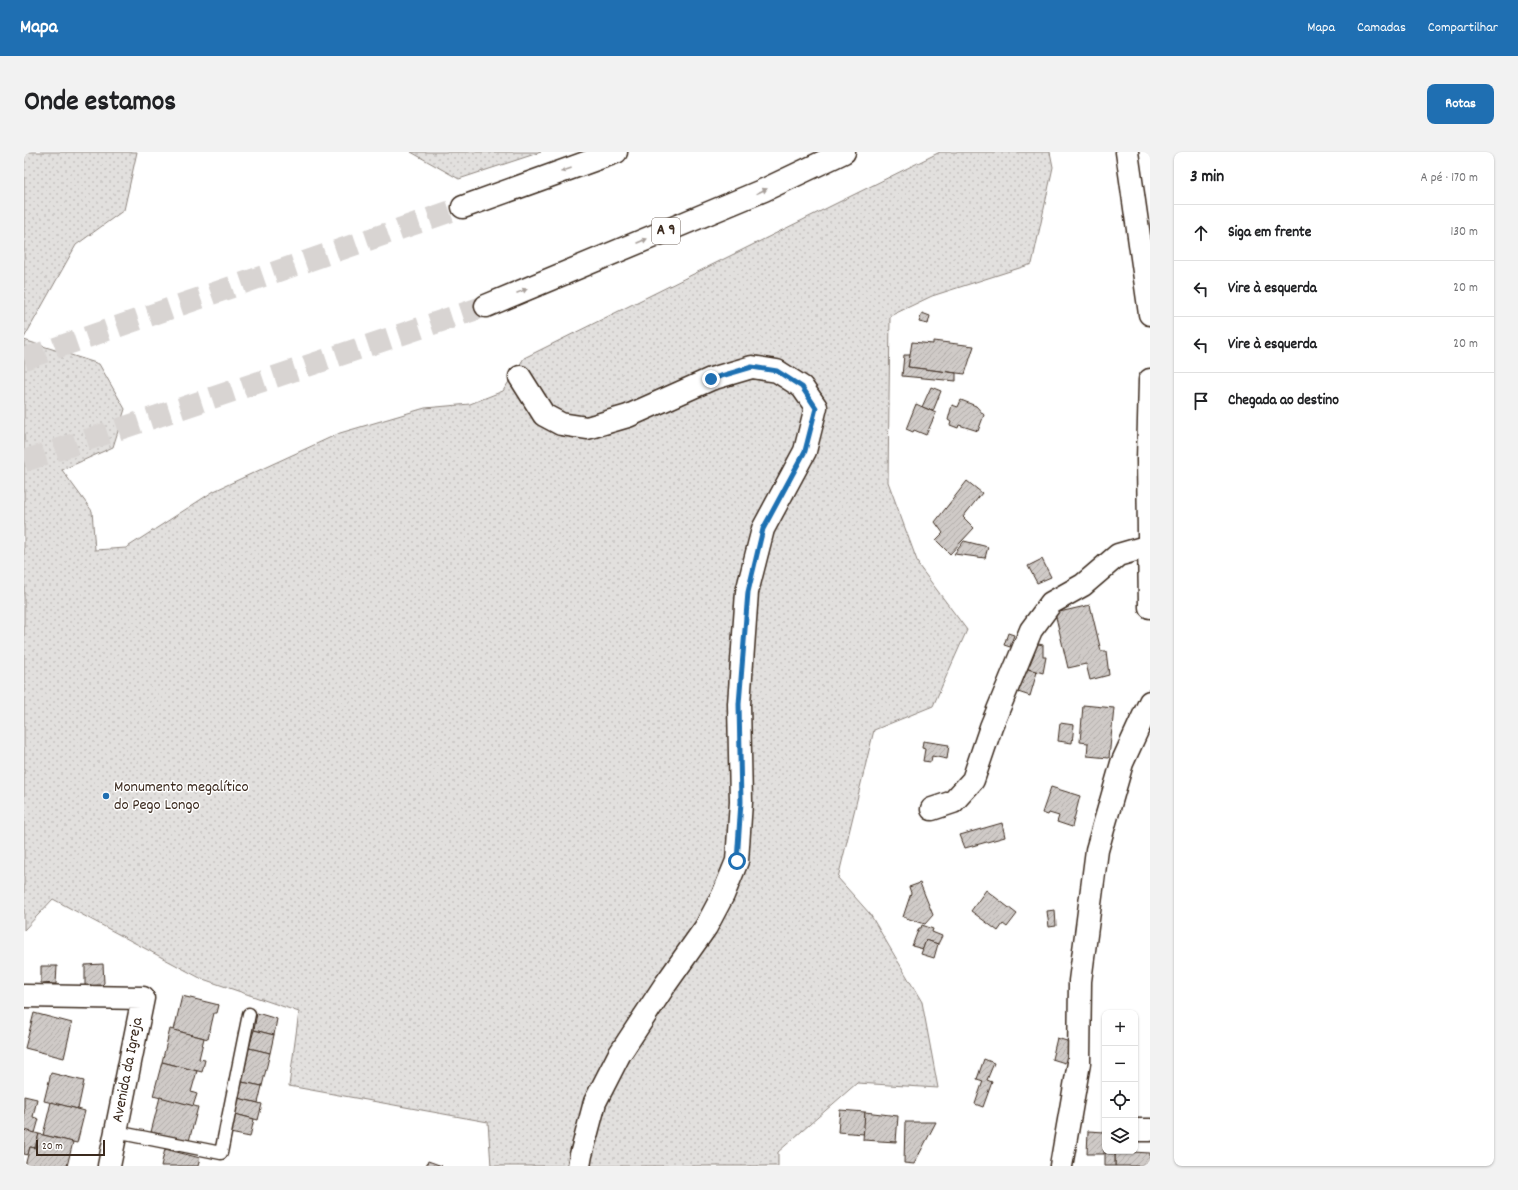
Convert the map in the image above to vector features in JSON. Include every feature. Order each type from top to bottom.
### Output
[{"type":"main road","points":[[463,207],[616,152]]},
{"type":"main road","name":"A 9","points":[[486,306],[764,190],[844,152]]},
{"type":"main road","points":[[1127,152],[1150,314]]},
{"type":"main road","points":[[520,377],[544,415],[561,424],[587,428],[628,416],[711,379],[752,367],[777,371],[796,383],[802,387],[816,408],[805,451],[763,529],[748,592],[739,704],[741,802],[737,861],[723,896],[706,927],[665,985],[619,1055],[595,1102],[579,1166]]},
{"type":"main road","points":[[1150,380],[1148,460],[1150,607]]},
{"type":"main road","points":[[932,809],[953,802],[973,780],[991,727],[1031,630],[1051,602],[1083,585],[1118,555],[1149,546]]},
{"type":"main road","points":[[1061,1166],[1079,1063],[1080,981],[1097,850],[1122,763],[1150,702]]},
{"type":"main road","name":"Avenida da Igreja","points":[[24,996],[142,998],[109,1166]]},
{"type":"main road","points":[[1138,1130],[1150,1130]]},
{"type":"lane","points":[[116,1132],[221,1153],[249,1014]]},
{"type":"shaded area","points":[[24,152],[137,152],[124,210],[76,245],[24,338]]},
{"type":"shaded area","points":[[411,152],[541,152],[459,179]]},
{"type":"shaded area","points":[[940,152],[1050,152],[1053,167],[1032,264],[932,296],[890,316],[888,482],[919,566],[967,630],[933,706],[874,730],[838,878],[870,914],[922,1002],[938,1088],[857,1083],[778,1152],[778,1166],[491,1166],[488,1122],[289,1086],[299,1012],[200,978],[53,899],[24,930],[24,340],[99,364],[125,409],[113,447],[62,470],[92,511],[95,550],[126,548],[214,491],[340,433],[425,408],[470,404],[503,391],[524,358]]},
{"type":"building","points":[[922,313],[930,316],[928,324],[919,322]]},
{"type":"building","points":[[933,341],[974,346],[965,374],[908,367],[912,342],[933,344]]},
{"type":"building","points":[[904,355],[910,355],[908,367],[956,373],[956,381],[902,376]]},
{"type":"building","points":[[931,387],[941,391],[933,411],[922,407]]},
{"type":"building","points":[[961,400],[976,406],[984,415],[978,431],[959,425],[958,428],[950,425],[951,422],[948,420],[952,405],[958,407]]},
{"type":"building","points":[[916,404],[936,413],[926,435],[914,430],[913,432],[906,429]]},
{"type":"building","points":[[967,481],[982,493],[963,517],[974,528],[950,554],[936,540],[943,533],[935,522]]},
{"type":"building","points":[[964,541],[988,547],[985,558],[954,554]]},
{"type":"building","points":[[1042,559],[1051,577],[1037,583],[1028,566]]},
{"type":"building","points":[[1090,605],[1101,651],[1106,651],[1109,675],[1090,680],[1086,664],[1068,668],[1055,613]]},
{"type":"building","points":[[1008,633],[1014,635],[1010,647],[1004,645]]},
{"type":"building","points":[[1034,643],[1043,645],[1043,657],[1046,657],[1043,673],[1025,668]]},
{"type":"building","points":[[1025,668],[1037,672],[1030,696],[1018,692]]},
{"type":"building","points":[[1083,705],[1114,708],[1109,758],[1087,756],[1088,743],[1080,742]]},
{"type":"building","points":[[1060,723],[1074,725],[1072,743],[1058,741]]},
{"type":"building","points":[[923,741],[949,745],[947,759],[932,756],[931,762],[923,761],[925,749],[922,748]]},
{"type":"building","points":[[1051,787],[1080,796],[1072,827],[1057,822],[1059,816],[1049,813],[1048,815],[1042,813]]},
{"type":"building","points":[[1002,823],[1005,837],[965,848],[960,835]]},
{"type":"building","points":[[920,883],[933,915],[925,924],[903,917],[911,893],[909,887]]},
{"type":"building","points":[[986,890],[1017,914],[1007,927],[1003,924],[998,931],[971,911]]},
{"type":"building","points":[[1055,910],[1056,926],[1049,927],[1047,911]]},
{"type":"building","points":[[922,925],[933,929],[932,932],[942,936],[938,944],[926,940],[923,949],[912,946],[919,928],[921,928]]},
{"type":"building","points":[[926,940],[938,944],[934,958],[921,954]]},
{"type":"building","points":[[103,964],[104,983],[102,985],[85,986],[85,965]]},
{"type":"building","points":[[41,966],[57,966],[56,984],[41,983]]},
{"type":"building","points":[[182,996],[219,1005],[217,1013],[214,1013],[208,1039],[174,1030]]},
{"type":"building","points":[[34,1013],[72,1023],[64,1058],[25,1048]]},
{"type":"building","points":[[257,1013],[277,1019],[274,1035],[254,1030]]},
{"type":"building","points":[[170,1029],[204,1038],[199,1059],[205,1060],[202,1072],[162,1062]]},
{"type":"building","points":[[254,1030],[274,1035],[270,1053],[249,1048]]},
{"type":"building","points":[[1057,1038],[1070,1042],[1065,1063],[1052,1059]]},
{"type":"building","points":[[249,1048],[270,1053],[262,1086],[242,1082]]},
{"type":"building","points":[[984,1059],[994,1063],[987,1080],[992,1082],[983,1107],[975,1104],[983,1081],[977,1079]]},
{"type":"building","points":[[162,1062],[197,1071],[191,1092],[197,1094],[193,1106],[153,1096]]},
{"type":"building","points":[[51,1073],[84,1081],[78,1109],[44,1101]]},
{"type":"building","points":[[242,1082],[262,1086],[258,1103],[238,1098]]},
{"type":"building","points":[[24,1096],[37,1099],[33,1117],[39,1119],[35,1133],[24,1130]]},
{"type":"building","points":[[160,1097],[198,1107],[189,1141],[151,1132]]},
{"type":"building","points":[[238,1098],[262,1104],[258,1120],[235,1114]]},
{"type":"building","points":[[51,1102],[85,1111],[77,1143],[43,1135]]},
{"type":"building","points":[[840,1110],[865,1112],[864,1134],[838,1132]]},
{"type":"building","points":[[865,1112],[898,1116],[896,1142],[863,1140]]},
{"type":"building","points":[[235,1114],[254,1119],[250,1137],[230,1133]]},
{"type":"building","points":[[905,1122],[936,1122],[914,1164],[904,1163]]},
{"type":"building","points":[[24,1130],[39,1134],[35,1148],[30,1147],[28,1155],[24,1154]]},
{"type":"building","points":[[1088,1131],[1102,1132],[1102,1154],[1087,1154]]},
{"type":"building","points":[[39,1134],[73,1142],[67,1166],[25,1166],[30,1147],[35,1148]]},
{"type":"building","points":[[165,1149],[200,1158],[198,1166],[161,1166]]},
{"type":"building","points":[[1150,1153],[1150,1166],[1115,1166],[1115,1154]]},
{"type":"building","points":[[1105,1154],[1115,1154],[1115,1166],[1105,1166]]},
{"type":"building","points":[[428,1161],[442,1166],[426,1166]]},
{"type":"tunnel","points":[[24,359],[463,207]]},
{"type":"tunnel","points":[[24,461],[486,306]]},
{"type":"place","name":"Monumento megalítico do Pego Longo","points":[[106,796]]},
{"type":"route","points":[[711,379],[752,367],[777,371],[802,387],[816,408],[805,451],[763,529],[748,592],[739,704],[741,802],[737,861]]}]
